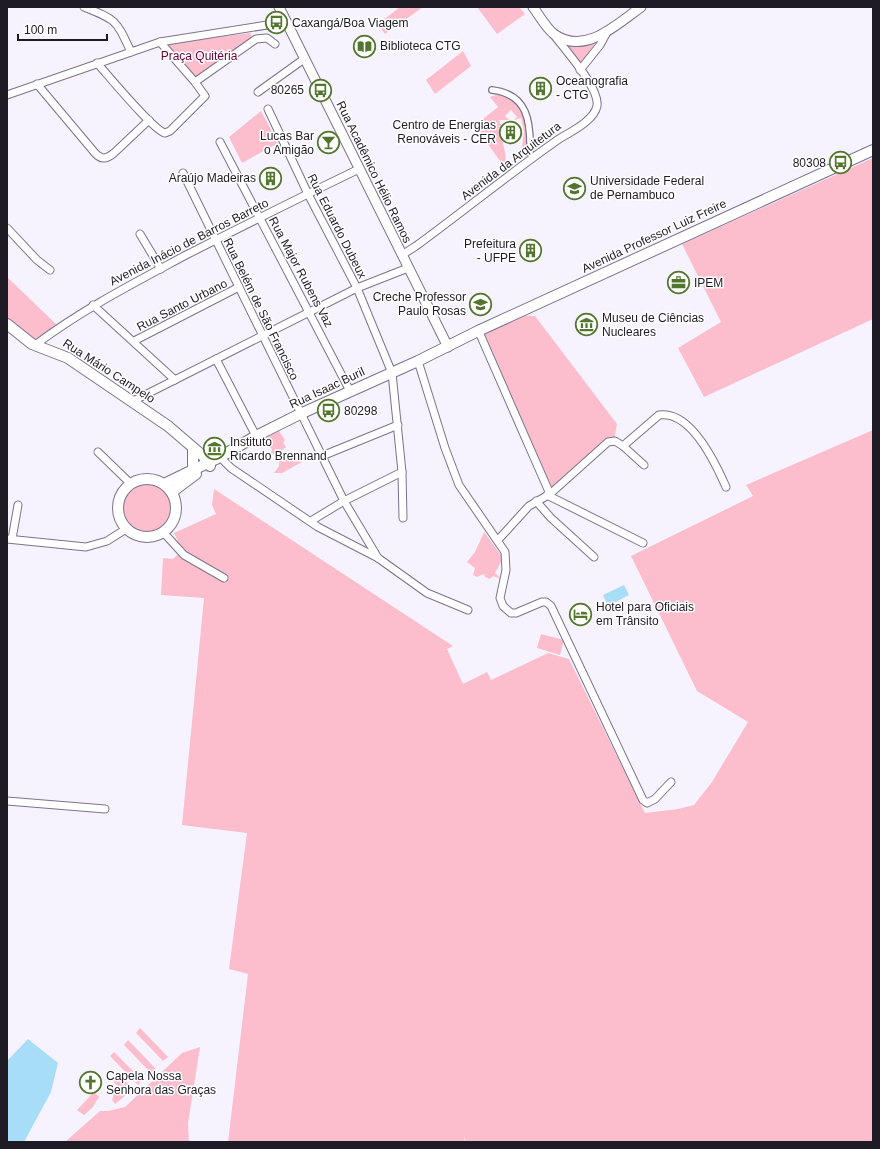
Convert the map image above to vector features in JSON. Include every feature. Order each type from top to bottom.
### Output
[{"type":"main road","name":"Avenida Professor Luiz Freire","points":[[448,347],[873,150]]},
{"type":"main road","name":"Rua Mário Campelo","points":[[7,324],[35,345],[68,358],[133,401],[175,431],[209,464]]},
{"type":"main road","name":"Rua Isaac Buril","points":[[172,492],[209,464],[256,436],[300,414],[448,347]]},
{"type":"main road","points":[[193,448],[193,469]]},
{"type":"main road","name":"Rua Isaac Buril","points":[[164,484],[193,469],[209,464]]},
{"type":"main road","points":[[147,479],[164,484],[172,492],[176,503],[176,514],[171,524],[163,532],[153,537],[141,537],[126,529],[120,519],[118,508],[120,497],[131,484],[147,479]]},
{"type":"street","points":[[84,7],[114,21],[120,28],[132,52]]},
{"type":"street","name":"Rua Acadêmico Hélio Ramos","points":[[279,7],[448,347]]},
{"type":"street","name":"Avenida da Arquitetura","points":[[402,255],[591,116],[597,105],[596,96],[580,70],[533,7]]},
{"type":"street","points":[[553,33],[575,42],[590,39],[607,32],[640,7]]},
{"type":"street","points":[[7,95],[160,42],[286,22]]},
{"type":"street","points":[[580,70],[600,45],[607,32]]},
{"type":"street","points":[[195,82],[256,39],[267,38],[275,44]]},
{"type":"street","points":[[97,63],[149,120],[161,132],[165,133],[170,131],[205,96],[195,82],[160,42]]},
{"type":"street","points":[[258,92],[304,59]]},
{"type":"street","points":[[37,84],[95,153],[103,158],[108,158],[114,154],[149,120]]},
{"type":"street","points":[[492,90],[511,94],[523,108],[528,120],[530,153]]},
{"type":"street","name":"Rua Eduardo Dubeux","points":[[268,109],[308,194],[357,288],[392,373],[402,472],[403,518]]},
{"type":"street","name":"Rua Major Rubens Vaz","points":[[220,142],[350,391]]},
{"type":"street","name":"Avenida Inácio de Barros Barreto","points":[[35,345],[93,305],[215,240],[359,169]]},
{"type":"street","name":"Rua Belém de São Francisco","points":[[183,174],[344,501],[378,558]]},
{"type":"street","points":[[7,228],[37,260],[50,270]]},
{"type":"street","points":[[140,234],[160,269]]},
{"type":"street","points":[[133,401],[357,288],[408,268]]},
{"type":"street","name":"Rua Santo Urbano","points":[[134,341],[239,288]]},
{"type":"street","points":[[93,305],[175,380]]},
{"type":"street","points":[[478,332],[549,494],[643,543]]},
{"type":"street","points":[[216,359],[256,436]]},
{"type":"street","points":[[418,361],[445,448],[459,486],[498,540],[506,558],[506,570],[500,598],[503,606],[511,612],[516,613],[542,602],[546,602],[551,606],[643,800],[647,803],[652,801],[671,782]]},
{"type":"street","points":[[623,446],[653,418],[664,414],[671,416],[690,428],[702,442],[709,452],[726,488]]},
{"type":"street","points":[[322,456],[398,425]]},
{"type":"street","points":[[498,540],[520,514],[536,501],[549,494],[608,442],[615,442],[623,446],[644,465]]},
{"type":"street","points":[[98,452],[131,484]]},
{"type":"street","points":[[220,457],[237,472],[311,522],[344,501],[402,472]]},
{"type":"street","points":[[536,501],[551,518],[594,557]]},
{"type":"street","points":[[18,506],[9,539],[86,546],[107,541],[126,529]]},
{"type":"street","name":"Rua Belém de São Francisco","points":[[311,522],[378,558],[427,594],[468,610]]},
{"type":"street","points":[[163,532],[184,555],[224,578]]},
{"type":"street","points":[[7,800],[106,809]]},
{"type":"green space","points":[[400,7],[423,7],[385,34],[378,24]]},
{"type":"green space","points":[[477,7],[519,7],[525,14],[497,34]]},
{"type":"green space","name":"Praça Quitéria","points":[[251,33],[252,39],[199,77],[195,77],[167,46],[174,42]]},
{"type":"green space","points":[[594,41],[594,45],[580,64],[567,46],[585,46]]},
{"type":"green space","points":[[463,51],[471,66],[435,94],[426,80]]},
{"type":"green space","points":[[504,92],[517,105],[524,116],[529,147],[522,147],[524,132],[521,118],[514,120],[517,117],[511,110],[505,116],[509,120],[498,120],[501,122],[498,123],[501,124],[501,126],[497,126],[501,129],[497,128],[501,134],[498,134],[502,138],[506,164],[505,168],[477,129],[482,125],[479,122],[498,107],[490,97]]},
{"type":"green space","points":[[261,111],[278,143],[242,163],[229,137]]},
{"type":"green space","points":[[873,158],[873,319],[704,397],[678,348],[721,322],[682,244]]},
{"type":"green space","points":[[7,277],[57,325],[34,342],[7,321]]},
{"type":"green space","points":[[515,315],[535,316],[617,424],[614,441],[559,489],[549,487],[478,331]]},
{"type":"green space","points":[[873,430],[873,1142],[466,1142],[464,1136],[465,1142],[228,1142],[248,974],[229,969],[247,833],[182,825],[204,598],[161,595],[163,558],[173,559],[182,550],[174,533],[216,514],[212,505],[214,489],[453,646],[447,649],[463,684],[487,672],[491,680],[548,653],[569,659],[645,813],[678,809],[694,805],[712,782],[748,722],[697,691],[631,556],[753,496],[746,485]]},
{"type":"green space","points":[[279,431],[285,440],[283,443],[286,447],[282,450],[291,457],[296,453],[302,462],[282,473],[274,473],[279,466],[279,460],[275,458],[277,455],[271,453],[272,449],[264,441],[265,438]]},
{"type":"green space","points":[[147,483],[157,485],[165,490],[170,498],[172,508],[170,518],[165,526],[157,531],[147,533],[137,531],[129,526],[124,518],[122,508],[124,498],[129,490],[137,485]]},
{"type":"green space","points":[[484,532],[503,558],[495,573],[501,579],[493,576],[490,579],[485,577],[484,574],[477,577],[473,575],[475,568],[467,562],[475,552]]},
{"type":"green space","points":[[541,634],[564,640],[560,655],[537,648]]},
{"type":"green space","points":[[140,1028],[168,1057],[163,1061],[136,1033]]},
{"type":"green space","points":[[128,1040],[156,1069],[151,1073],[124,1045]]},
{"type":"green space","points":[[200,1047],[188,1123],[189,1142],[65,1142],[100,1111],[108,1111],[125,1107],[182,1053]]},
{"type":"green space","points":[[114,1052],[142,1080],[138,1085],[110,1056]]},
{"type":"green space","points":[[118,1073],[131,1087],[131,1091],[115,1104],[112,1100],[115,1090],[118,1087],[111,1078]]},
{"type":"green space","points":[[94,1092],[99,1097],[92,1108],[84,1115],[77,1110]]},
{"type":"water","points":[[624,585],[629,595],[608,606],[603,595]]},
{"type":"water","points":[[28,1039],[58,1063],[51,1092],[24,1142],[7,1142],[7,1061]]},
{"type":"place","name":"Caxangá/Boa Viagem","points":[[277,23]]},
{"type":"place","name":"Biblioteca CTG","points":[[364,46]]},
{"type":"place","name":"Oceanografia - CTG","points":[[540,88]]},
{"type":"place","name":"80265","points":[[320,90]]},
{"type":"place","name":"Centro de Energias Renováveis - CER","points":[[511,132]]},
{"type":"place","name":"Lucas Bar o Amigão","points":[[329,143]]},
{"type":"place","name":"80308","points":[[841,163]]},
{"type":"place","name":"Araújo Madeiras","points":[[271,178]]},
{"type":"place","name":"Universidade Federal de Pernambuco","points":[[574,188]]},
{"type":"place","name":"Prefeitura - UFPE","points":[[531,251]]},
{"type":"place","name":"IPEM","points":[[679,283]]},
{"type":"place","name":"Creche Professor Paulo Rosas","points":[[481,304]]},
{"type":"place","name":"Museu de Ciências Nucleares","points":[[587,325]]},
{"type":"place","name":"80298","points":[[329,411]]},
{"type":"place","name":"Instituto Ricardo Brennand","points":[[214,449]]},
{"type":"place","name":"Hotel para Oficiais em Trânsito","points":[[581,614]]},
{"type":"place","name":"Capela Nossa Senhora das Graças","points":[[90,1083]]}]
